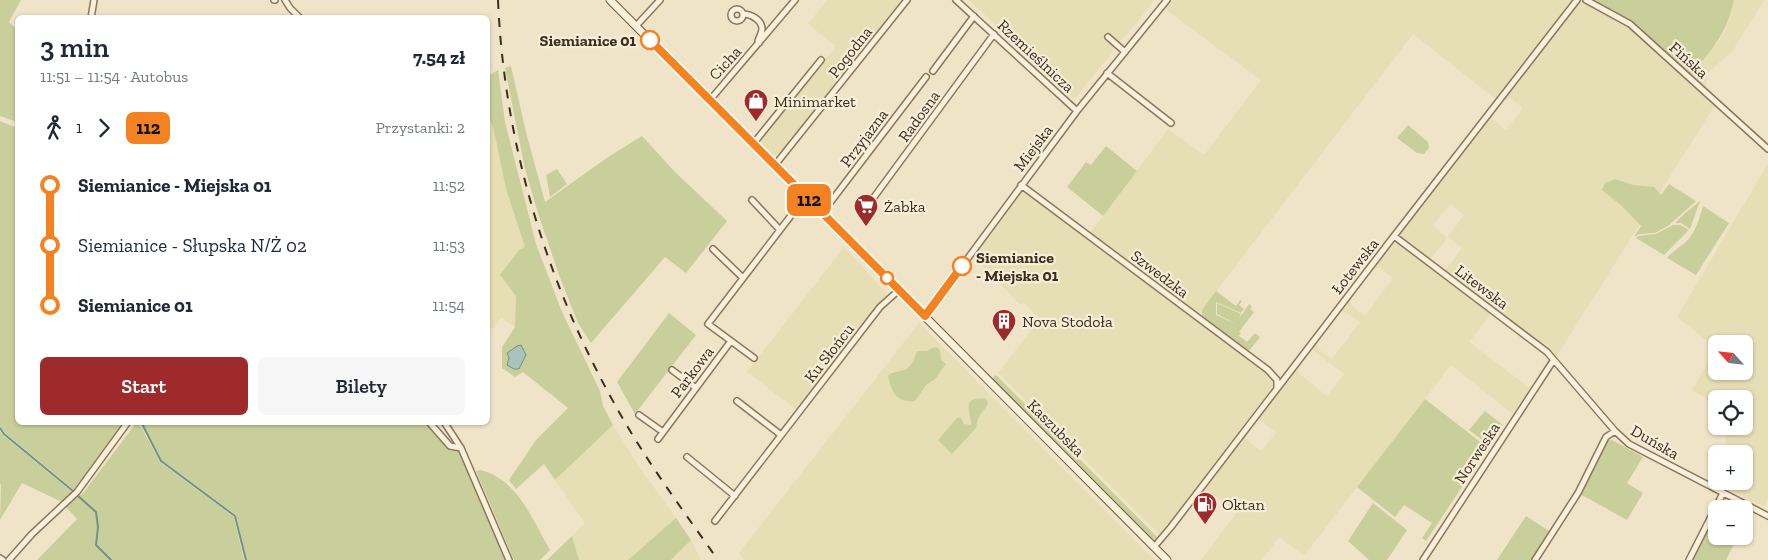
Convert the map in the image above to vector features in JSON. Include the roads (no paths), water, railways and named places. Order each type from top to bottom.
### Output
[{"type":"main road","name":"Kaszubska","points":[[610,0],[1167,560]]},
{"type":"street","points":[[92,15],[94,0]]},
{"type":"street","points":[[285,0],[297,15]]},
{"type":"street","points":[[636,26],[660,0]]},
{"type":"street","name":"Cicha","points":[[710,100],[795,0]]},
{"type":"street","name":"Pogodna","points":[[774,165],[907,0]]},
{"type":"street","name":"Rzemieślnicza","points":[[956,0],[1077,111]]},
{"type":"street","name":"Łotewska","points":[[1154,547],[1577,0]]},
{"type":"street","name":"Fińska","points":[[1586,0],[1630,24],[1768,149]]},
{"type":"street","name":"Miejska","points":[[925,316],[1077,111],[1165,1]]},
{"type":"street","name":"Cicha","points":[[744,14],[752,15],[761,24],[762,30],[758,41],[760,43]]},
{"type":"street","points":[[933,72],[974,16]]},
{"type":"street","name":"Radosna","points":[[863,212],[994,34]]},
{"type":"street","points":[[1108,37],[1125,52]]},
{"type":"street","points":[[753,144],[821,60]]},
{"type":"street","points":[[1107,73],[1171,123]]},
{"type":"street","name":"Przyjazna","points":[[824,214],[829,204],[926,77]]},
{"type":"street","name":"Szwedzka","points":[[1021,185],[1268,370],[1277,380],[1278,388]]},
{"type":"street","name":"Parkowa","points":[[658,439],[731,341],[708,324],[806,196]]},
{"type":"street","points":[[752,200],[780,230]]},
{"type":"street","name":"Litewska","points":[[1394,236],[1547,352],[1553,361]]},
{"type":"street","points":[[713,249],[743,278]]},
{"type":"street","name":"Ku Słońcu","points":[[715,521],[880,307],[899,290]]},
{"type":"street","points":[[731,341],[754,358]]},
{"type":"street","name":"Duńska","points":[[1553,361],[1615,431],[1634,447],[1768,516]]},
{"type":"street","name":"Norweska","points":[[1423,560],[1553,361]]},
{"type":"street","points":[[672,370],[696,388]]},
{"type":"street","points":[[737,401],[781,435]]},
{"type":"street","points":[[639,415],[663,432]]},
{"type":"street","points":[[9,560],[32,534],[77,492],[126,425]]},
{"type":"street","points":[[432,425],[450,446],[461,448]]},
{"type":"street","points":[[446,425],[461,448],[509,560]]},
{"type":"street","points":[[1535,560],[1578,494],[1606,437],[1615,431]]},
{"type":"street","points":[[687,458],[735,496]]},
{"type":"street","points":[[1689,560],[1723,493]]},
{"type":"water","points":[[521,345],[526,355],[519,369],[514,369],[507,365],[509,358],[507,353]]},
{"type":"waterway","points":[[143,425],[161,461],[235,516],[246,560]]},
{"type":"waterway","points":[[0,428],[4,434],[73,491]]},
{"type":"waterway","points":[[78,496],[96,512],[98,527],[96,545],[111,560]]},
{"type":"railway","points":[[498,0],[502,53],[519,157],[532,208],[568,308],[589,356],[638,444],[718,560]]},
{"type":"place","name":"Siemianice 01","points":[[650,40]]},
{"type":"place","name":"Minimarket","points":[[756,122]]},
{"type":"place","name":"Żabka","points":[[866,227]]},
{"type":"place","name":"Siemianice - Miejska 01","points":[[962,266]]},
{"type":"place","name":"Nova Stodoła","points":[[1004,342]]},
{"type":"place","name":"Oktan","points":[[1205,525]]}]
